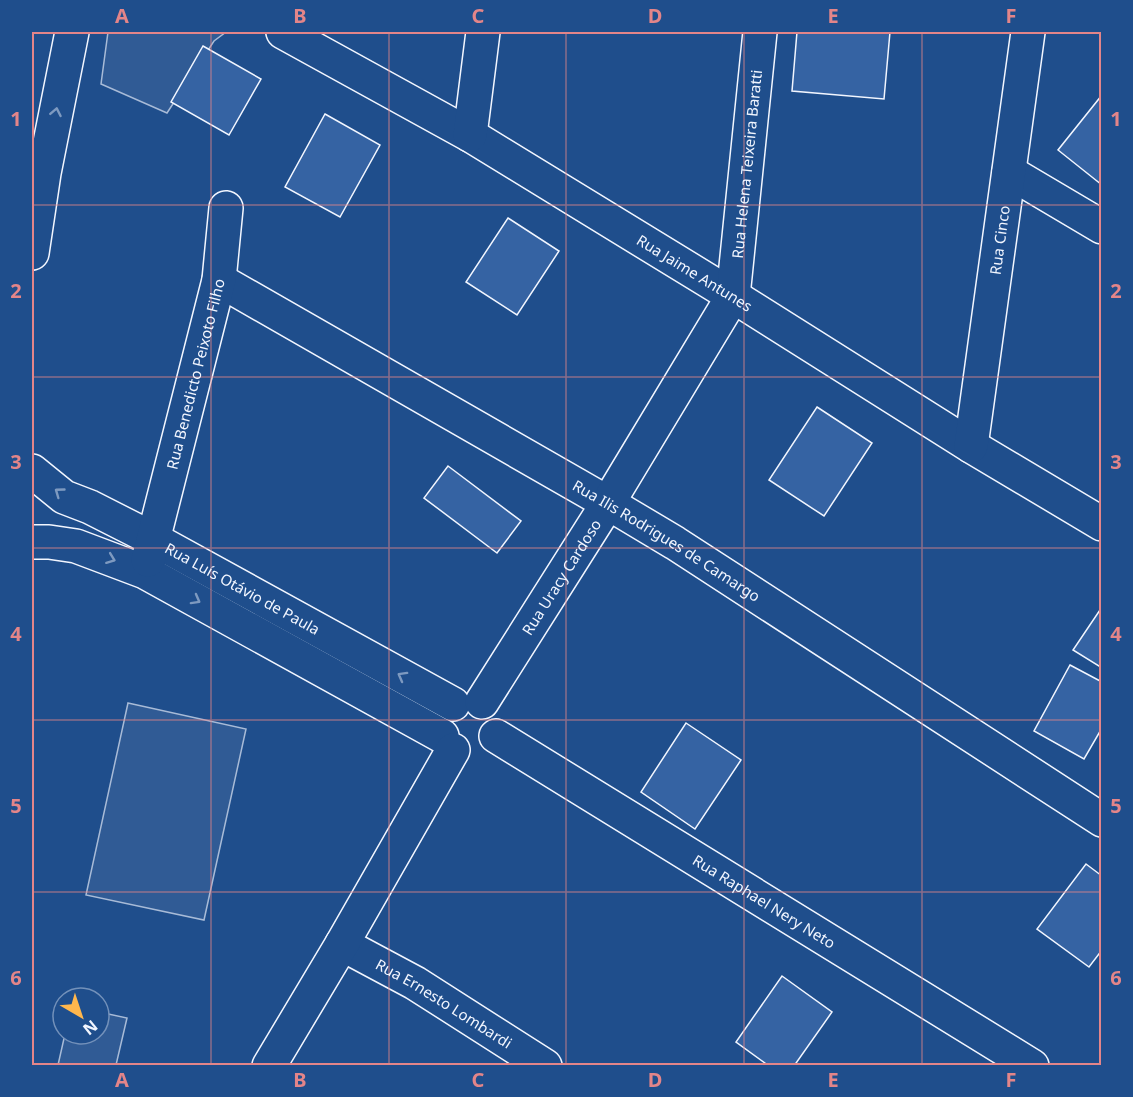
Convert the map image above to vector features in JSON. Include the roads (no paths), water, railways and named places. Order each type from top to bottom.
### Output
[{"type":"street","points":[[32,253],[40,148],[72,32]]},
{"type":"street","name":"Rua Jaime Antunes","points":[[283,32],[470,135],[733,296],[971,446],[1101,524]]},
{"type":"street","points":[[470,135],[483,32]]},
{"type":"street","name":"Rua Helena Teixeira Baratti","points":[[733,296],[759,32]]},
{"type":"street","name":"Rua Cinco","points":[[971,446],[1028,32]]},
{"type":"street","points":[[1009,172],[1101,228]]},
{"type":"street","name":"Rua Benedicto Peixoto Filho","points":[[145,572],[219,280],[226,208]]},
{"type":"street","name":"Rua Ilis Rodrigues de Camargo","points":[[219,280],[675,543],[1101,820]]},
{"type":"street","name":"Rua Uracy Cardoso","points":[[468,703],[608,503],[733,296]]},
{"type":"street","name":"Rua Luís Otávio de Paula","points":[[32,471],[64,497],[90,507],[153,539],[468,703]]},
{"type":"street","points":[[32,542],[76,546],[145,572],[448,743],[462,755],[483,753],[491,746],[498,727],[496,717],[490,708],[468,703],[446,713],[441,724],[448,743],[342,944],[269,1065]]},
{"type":"street","name":"Rua Raphael Nery Neto","points":[[496,736],[1032,1065]]},
{"type":"street","name":"Rua Ernesto Lombardi","points":[[342,944],[415,983],[545,1065]]}]
